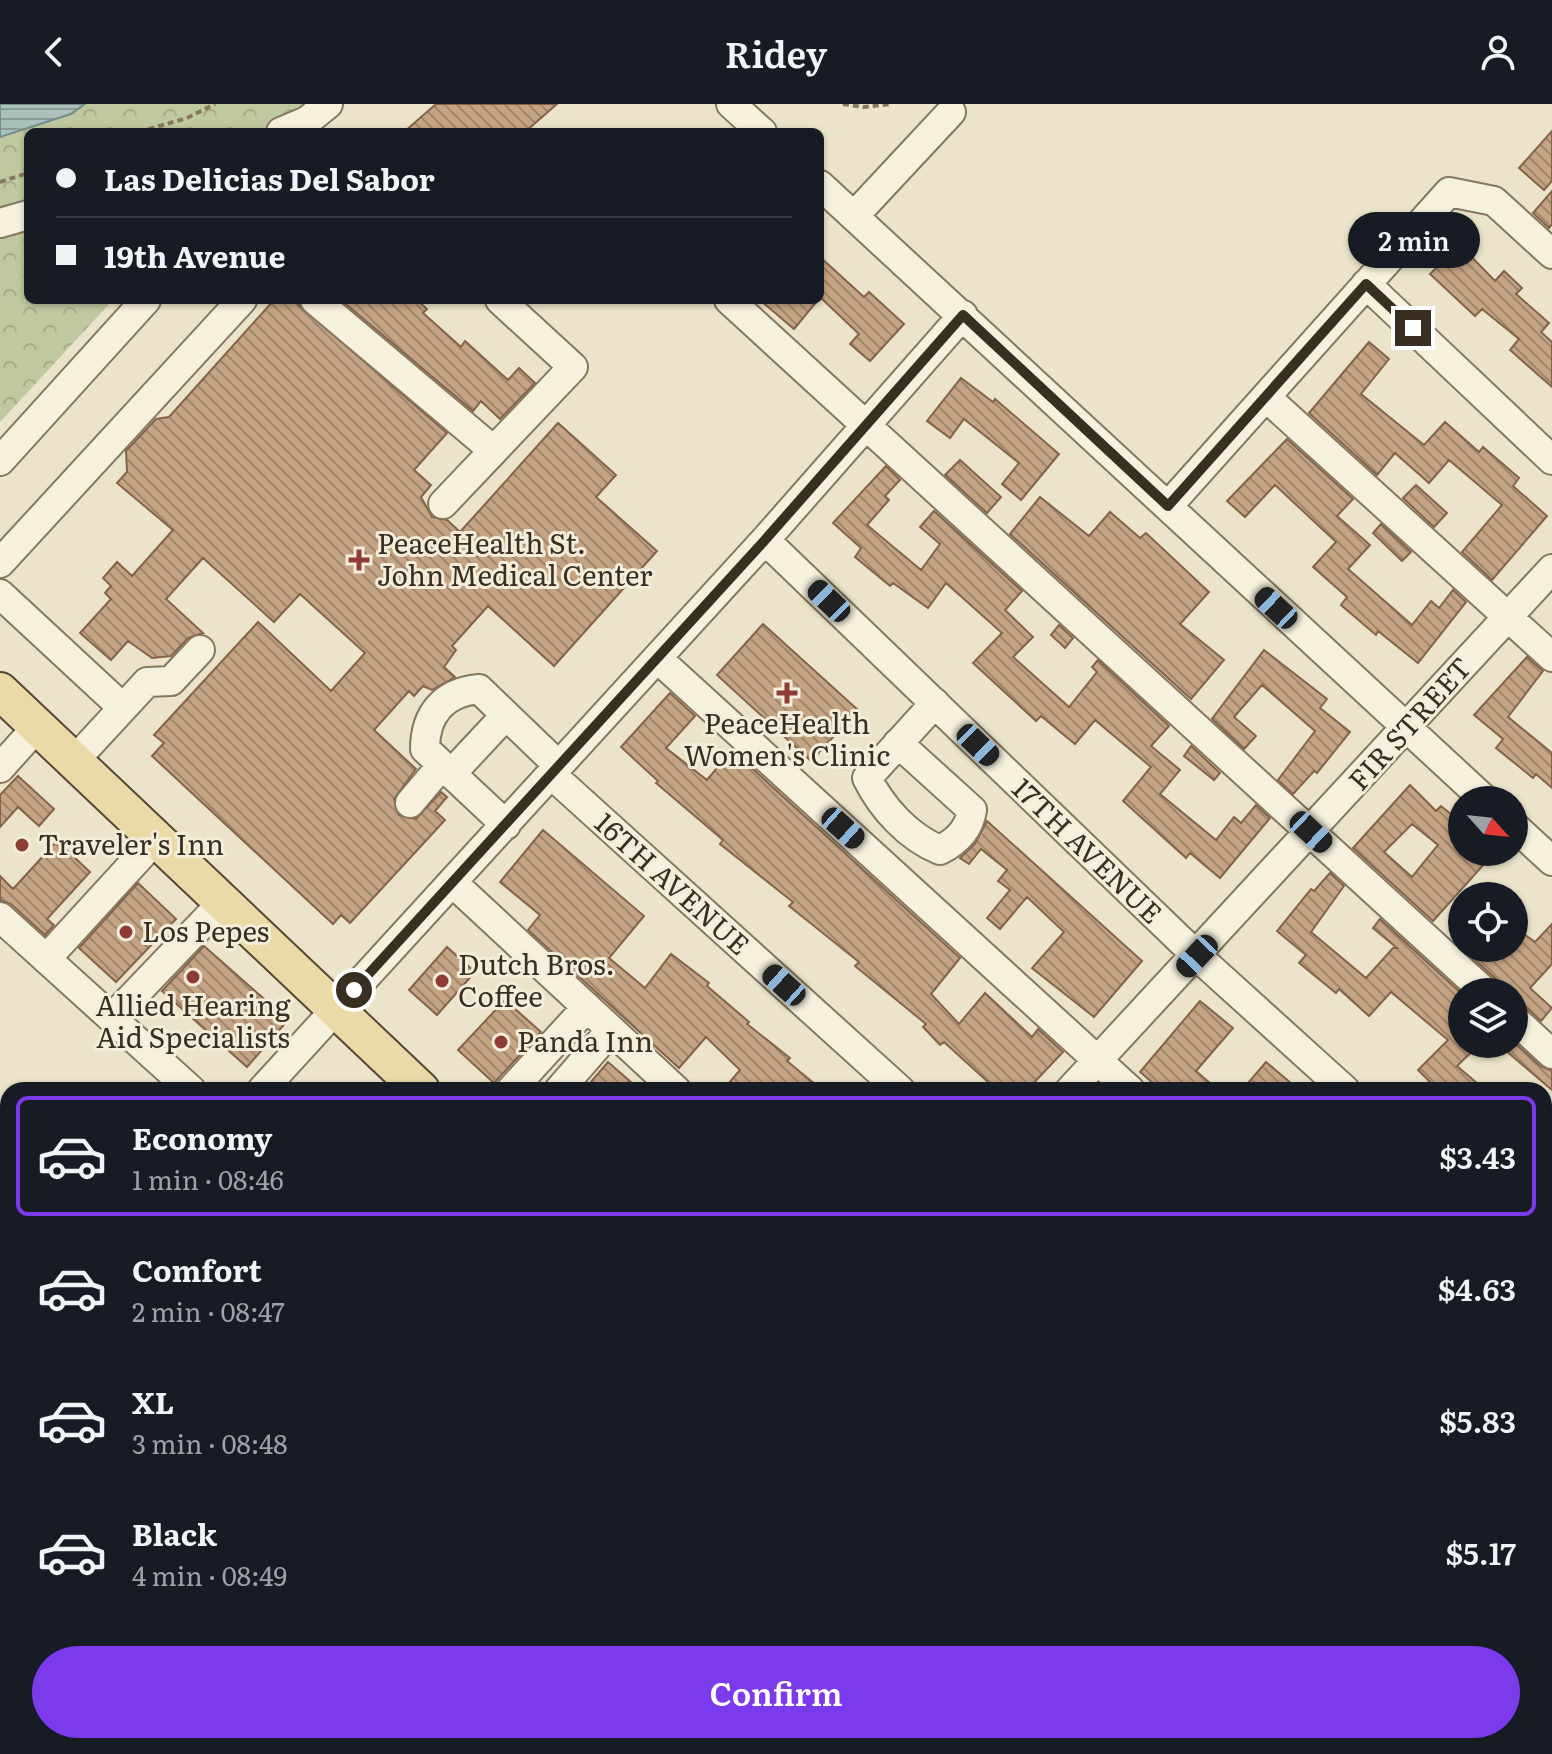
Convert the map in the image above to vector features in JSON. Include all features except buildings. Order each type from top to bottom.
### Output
[{"type":"main road","points":[[0,691],[412,1082]]},
{"type":"street","points":[[731,104],[758,128]]},
{"type":"street","points":[[854,216],[951,112]]},
{"type":"street","points":[[294,128],[313,122]]},
{"type":"street","points":[[824,189],[1469,786]]},
{"type":"street","points":[[1168,506],[1449,192],[1494,201],[1552,254]]},
{"type":"street","points":[[0,223],[24,216]]},
{"type":"street","points":[[1366,284],[1552,460]]},
{"type":"street","points":[[0,461],[142,304]]},
{"type":"street","points":[[0,563],[238,304]]},
{"type":"street","points":[[320,304],[493,450]]},
{"type":"street","points":[[443,504],[573,367],[504,304]]},
{"type":"street","points":[[733,304],[864,427],[1470,978]]},
{"type":"street","points":[[269,1082],[765,540],[963,315]]},
{"type":"street","points":[[1267,398],[1552,657]]},
{"type":"street","name":"17TH AVENUE","points":[[765,540],[1197,956],[1336,1082]]},
{"type":"street","name":"FIR STREET","points":[[1078,1082],[1552,569]]},
{"type":"street","points":[[0,594],[123,708]]},
{"type":"street","points":[[73,762],[147,682],[171,681],[200,650]]},
{"type":"street","points":[[657,658],[1121,1082]]},
{"type":"street","name":"16TH AVENUE","points":[[447,769],[425,749],[425,734],[438,706],[450,696],[479,689],[555,770],[891,1082]]},
{"type":"street","points":[[898,743],[972,810],[970,825],[952,844],[940,850],[925,844],[879,802],[867,778],[898,743],[935,703]]},
{"type":"street","points":[[410,803],[506,715]]},
{"type":"street","points":[[0,768],[37,727]]},
{"type":"street","points":[[447,769],[506,825]]},
{"type":"street","points":[[1528,839],[1552,861]]},
{"type":"street","points":[[46,959],[155,840]]},
{"type":"street","points":[[453,883],[611,1030],[658,1082]]},
{"type":"street","points":[[112,1018],[222,903]]},
{"type":"street","points":[[0,917],[182,1082]]},
{"type":"street","points":[[518,1082],[587,1007]]},
{"type":"street","points":[[566,1082],[611,1030]]},
{"type":"street","points":[[1528,1032],[1552,1054]]},
{"type":"path","points":[[153,128],[187,118],[215,104]]},
{"type":"path","points":[[843,104],[892,104]]},
{"type":"path","points":[[0,182],[24,174]]},
{"type":"green space","points":[[0,104],[308,104],[283,128],[24,128],[24,304],[109,304],[0,422]]},
{"type":"water","points":[[0,104],[85,104],[71,114],[0,137]]},
{"type":"place","name":"PeaceHealth St. John Medical Center","points":[[359,560]]},
{"type":"place","name":"PeaceHealth Women's Clinic","points":[[787,693]]},
{"type":"place","name":"Traveler's Inn","points":[[22,845]]},
{"type":"place","name":"Los Pepes","points":[[126,932]]},
{"type":"place","name":"Allied Hearing Aid Specialists","points":[[193,977]]},
{"type":"place","name":"Dutch Bros. Coffee","points":[[442,981]]},
{"type":"place","name":"Panda Inn","points":[[501,1042]]},
{"type":"route","points":[[354,990],[765,540],[963,315],[1168,506],[1366,284],[1413,328]]}]
